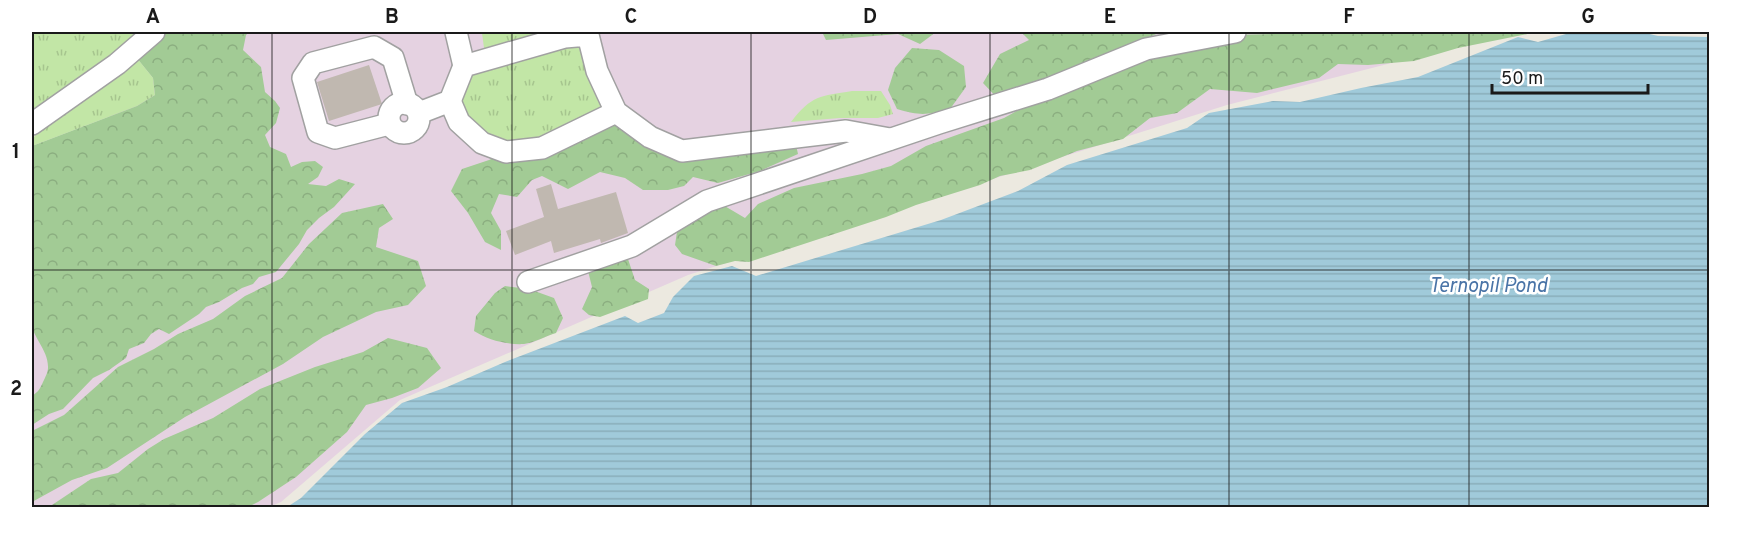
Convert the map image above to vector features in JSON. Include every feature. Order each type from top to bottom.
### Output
[{"type":"lane","points":[[32,124],[117,64],[154,32]]},
{"type":"lane","points":[[456,32],[464,66],[450,101],[459,122],[482,143],[506,152],[542,148],[616,112]]},
{"type":"lane","points":[[528,282],[632,246],[707,201],[1048,89],[1146,49],[1235,32]]},
{"type":"lane","points":[[464,66],[565,37],[591,33],[597,71],[616,112],[650,137],[682,151],[846,131],[890,139]]},
{"type":"lane","points":[[374,48],[393,58],[413,108],[418,125],[409,133],[397,133],[389,124],[335,138],[318,132],[303,78],[313,63],[374,48]]},
{"type":"lane","points":[[413,108],[450,101]]},
{"type":"shaded area","points":[[217,32],[1513,32],[1227,105],[688,275],[400,400],[281,502],[269,507],[32,507],[32,411],[74,387],[32,177]]},
{"type":"shaded area","points":[[32,319],[65,385],[32,403]]},
{"type":"green space","points":[[32,32],[146,32],[32,115]]},
{"type":"green space","points":[[164,32],[249,32],[246,35],[243,50],[261,67],[265,92],[280,108],[276,123],[265,135],[270,147],[286,154],[291,167],[302,162],[315,161],[323,167],[318,177],[308,184],[326,186],[339,179],[355,184],[334,207],[307,230],[299,244],[276,272],[259,277],[253,284],[206,307],[169,334],[159,329],[151,334],[144,343],[129,349],[126,358],[93,378],[63,409],[49,414],[32,425],[32,396],[41,387],[48,368],[45,353],[34,332],[31,317],[34,309],[32,301],[32,146],[137,106],[155,95],[153,78],[136,57]]},
{"type":"green space","points":[[563,32],[490,54],[484,48],[482,33]]},
{"type":"green space","points":[[822,32],[936,32],[920,44],[898,34],[826,40]]},
{"type":"green space","points":[[1021,32],[1161,32],[1094,58],[1001,102],[983,83],[1000,54],[1029,40]]},
{"type":"green space","points":[[1323,32],[1537,32],[1458,48],[1414,61],[1368,65],[1338,64],[1319,78],[1257,93],[1210,89],[1177,113],[1150,118],[1123,139],[1077,151],[1030,170],[1000,176],[980,185],[749,262],[735,261],[716,266],[682,254],[675,245],[678,225],[723,205],[745,218],[758,204],[794,188],[891,166],[926,146],[1004,118],[1100,65],[1232,35]]},
{"type":"green space","points":[[569,43],[580,46],[604,102],[601,113],[524,146],[484,141],[459,105],[470,77],[483,68]]},
{"type":"green space","points":[[912,48],[939,50],[964,66],[966,87],[950,109],[924,114],[897,109],[888,90],[895,68]]},
{"type":"green space","points":[[136,57],[153,78],[155,95],[137,106],[32,146],[34,137],[46,121]]},
{"type":"green space","points":[[852,91],[881,91],[893,114],[878,118],[791,122],[805,106],[817,98]]},
{"type":"green space","points":[[601,110],[661,147],[794,136],[798,154],[760,171],[718,183],[693,177],[684,186],[668,190],[643,190],[625,178],[600,172],[568,189],[542,176],[532,180],[517,197],[499,194],[491,213],[501,231],[501,250],[485,242],[468,213],[451,191],[462,169],[554,134]]},
{"type":"green space","points":[[383,204],[393,219],[379,228],[376,247],[418,261],[426,286],[408,305],[376,312],[323,337],[283,364],[185,417],[107,468],[72,480],[32,502],[32,431],[64,415],[118,367],[178,334],[213,319],[245,296],[282,278],[309,244],[342,213]]},
{"type":"green space","points":[[627,256],[635,280],[649,289],[648,299],[600,317],[589,315],[582,309],[592,287],[587,267]]},
{"type":"green space","points":[[505,286],[529,289],[554,298],[563,318],[556,333],[532,342],[518,344],[504,343],[474,331],[476,316],[495,293]]},
{"type":"green space","points":[[388,338],[427,348],[441,368],[418,388],[366,405],[347,432],[296,477],[246,508],[44,507],[52,505],[91,479],[118,473],[164,439],[213,418],[260,389],[315,367],[363,352]]},
{"type":"water","name":"Ternopil Pond","points":[[1573,32],[1641,32],[1658,36],[1709,37],[1709,507],[287,507],[301,498],[365,434],[402,403],[625,316],[638,323],[664,313],[673,297],[694,276],[732,266],[756,276],[941,220],[1018,191],[1067,165],[1187,128],[1209,113],[1273,101],[1300,102],[1418,77],[1518,37],[1538,42]]},
{"type":"building","points":[[369,65],[382,104],[329,121],[317,82]]},
{"type":"building","points":[[551,184],[558,209],[616,192],[628,233],[601,243],[600,239],[554,253],[551,241],[515,255],[506,231],[544,217],[536,189]]}]
